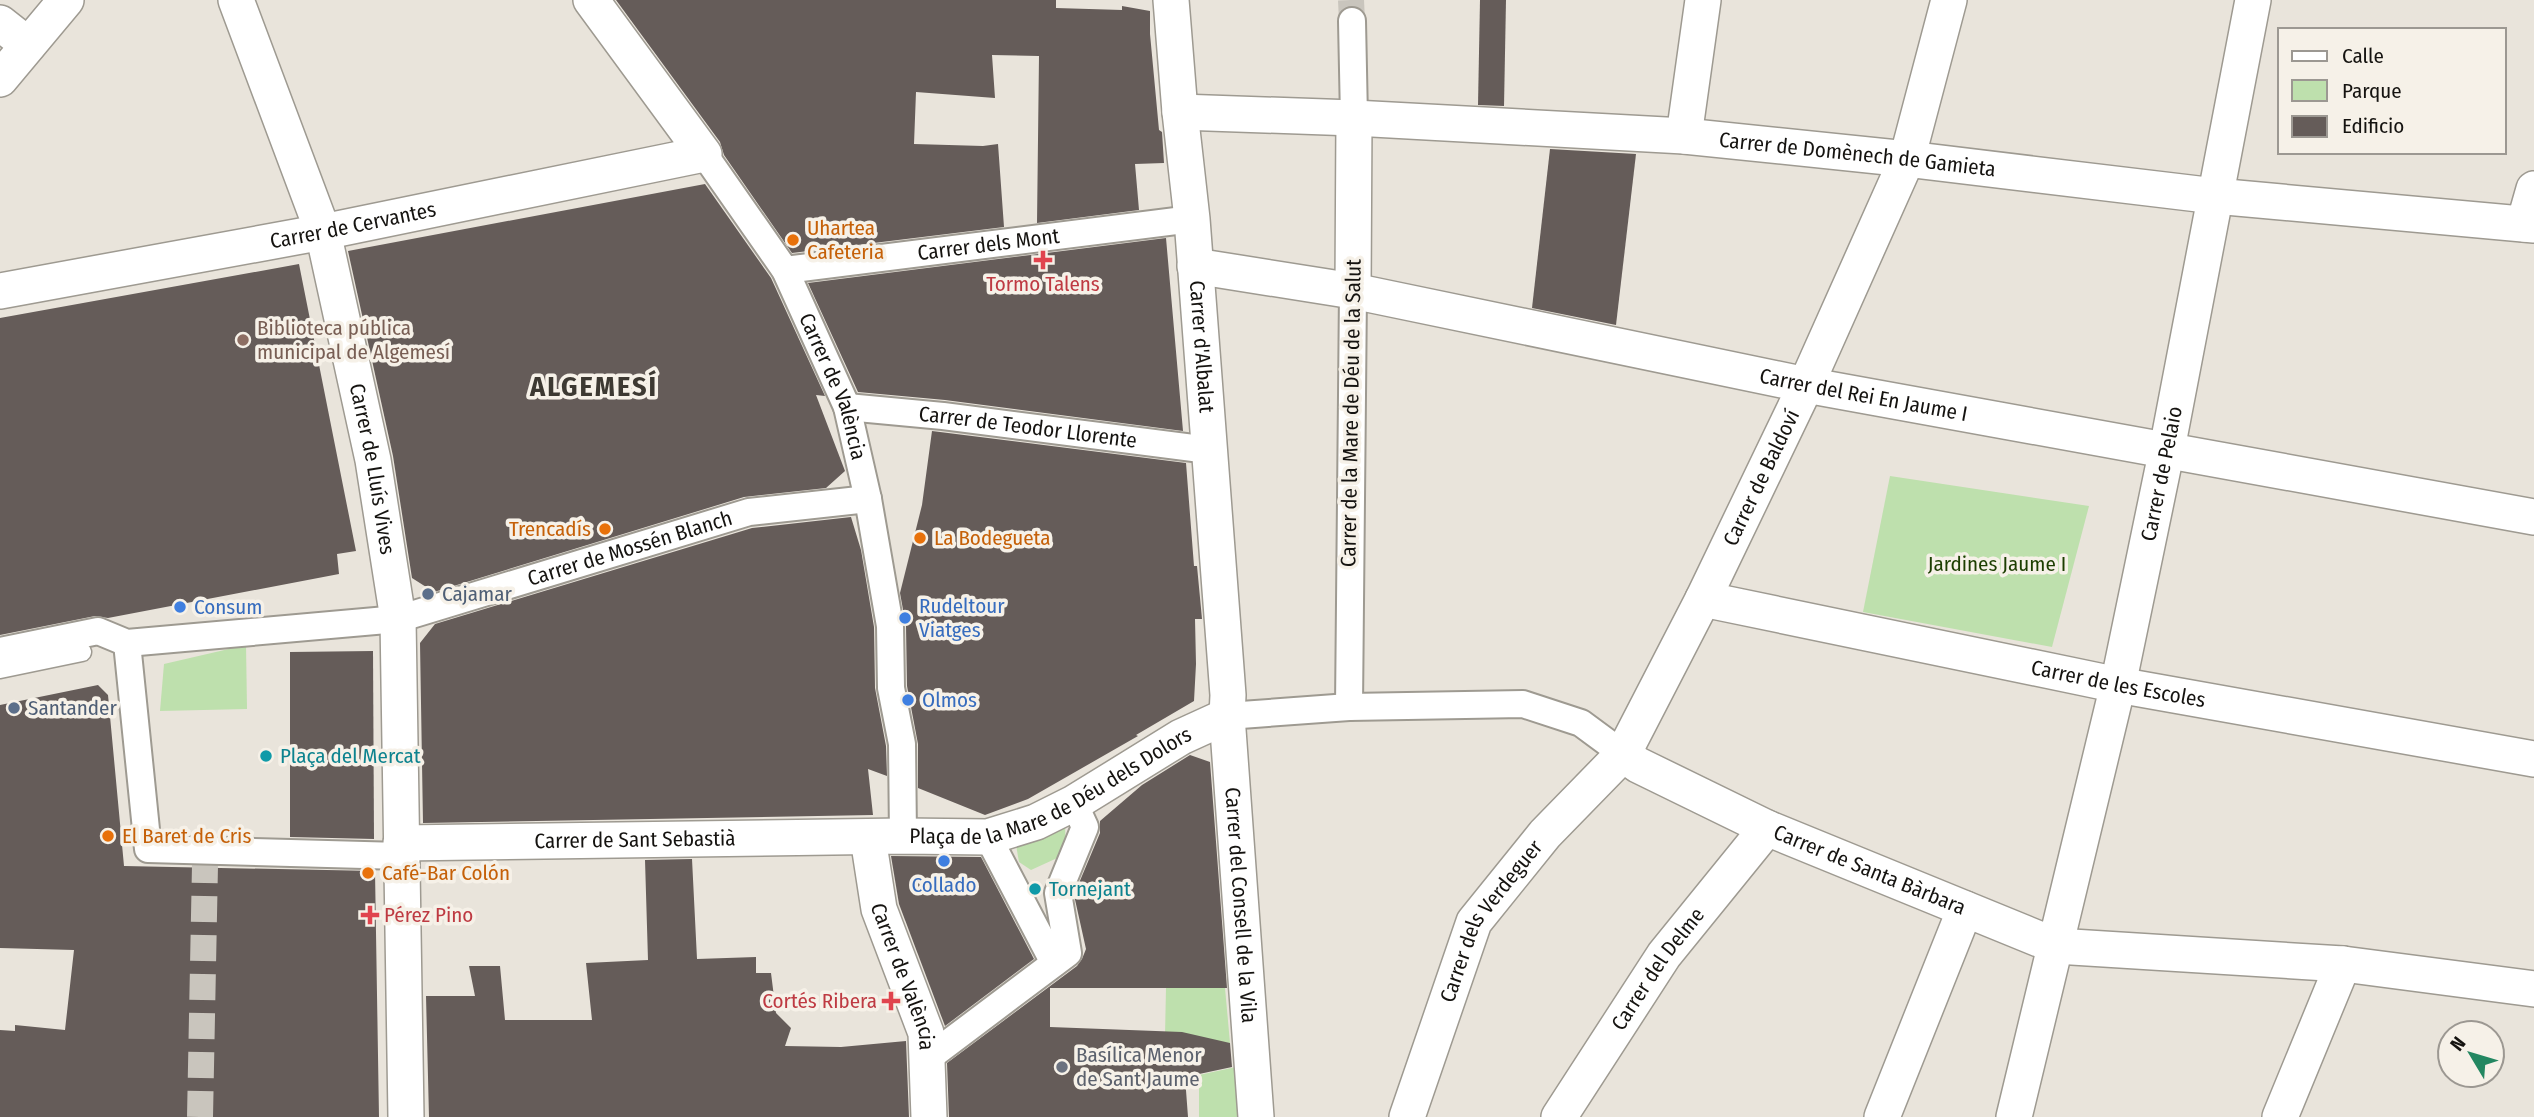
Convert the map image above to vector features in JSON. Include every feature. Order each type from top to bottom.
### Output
[{"type":"street","points":[[0,79],[66,0]]},
{"type":"street","name":"Carrer de Lluís Vives","points":[[236,0],[323,232],[373,460],[398,619]]},
{"type":"street","name":"Carrer de València","points":[[591,0],[785,270],[847,407],[868,499],[890,626],[891,688],[902,744],[903,836]]},
{"type":"street","name":"Carrer d'Albalat","points":[[1171,0],[1192,219],[1227,705]]},
{"type":"street","points":[[1684,136],[1703,0]]},
{"type":"street","name":"Carrer de Baldoví","points":[[1623,754],[1703,599],[1806,385],[1907,159],[1949,0]]},
{"type":"street","name":"Carrer de Pelaio","points":[[2014,1117],[2118,685],[2167,449],[2253,0]]},
{"type":"street","points":[[1352,21],[1354,118]]},
{"type":"street","points":[[0,23],[28,45]]},
{"type":"street","name":"Carrer de Domènech de Gamieta","points":[[1180,112],[1354,118],[1684,136],[1907,159],[2215,196],[2529,225]]},
{"type":"street","name":"Carrer de la Mare de Déu de la Salut","points":[[1349,707],[1354,118]]},
{"type":"street","name":"Carrer de Cervantes","points":[[0,291],[323,232],[704,154]]},
{"type":"street","points":[[2529,225],[2534,188]]},
{"type":"street","name":"Carrer dels Mont","points":[[785,270],[1192,219]]},
{"type":"street","name":"Carrer del Rei En Jaume I","points":[[1195,266],[1353,291],[1806,385],[2534,517]]},
{"type":"street","name":"Carrer de Teodor Llorente","points":[[847,407],[943,416],[1209,450]]},
{"type":"street","name":"Carrer de Mossén Blanch","points":[[398,619],[749,512],[868,499]]},
{"type":"street","name":"Carrer de les Escoles","points":[[1703,599],[2118,685],[2534,758]]},
{"type":"street","points":[[0,651],[98,631],[127,643],[398,619],[406,1117]]},
{"type":"street","points":[[127,643],[148,849],[205,858],[401,854]]},
{"type":"street","name":"Carrer de Santa Bàrbara","points":[[1227,705],[1349,707],[1523,704],[1581,723],[1638,765],[1767,828],[2056,946],[2343,964],[2534,989]]},
{"type":"street","name":"Plaça de la Mare de Déu dels Dolors","points":[[869,838],[988,837],[1036,822],[1074,803],[1181,737],[1227,705]]},
{"type":"street","name":"Carrer del Consell de la Vila","points":[[1227,705],[1256,1117]]},
{"type":"street","name":"Carrer dels Verdeguer","points":[[1407,1117],[1474,922],[1545,834],[1623,754]]},
{"type":"street","points":[[927,1059],[1068,953],[1058,893],[1085,827],[1074,803]]},
{"type":"street","name":"Carrer del Delme","points":[[1559,1117],[1664,955],[1767,828]]},
{"type":"street","points":[[988,837],[1054,963]]},
{"type":"street","name":"Carrer de València","points":[[869,838],[879,909],[926,1033],[929,1117]]},
{"type":"street","name":"Carrer de Sant Sebastià","points":[[401,854],[869,838]]},
{"type":"street","points":[[1882,1117],[1965,909]]},
{"type":"street","points":[[2280,1117],[2343,964]]},
{"type":"lane","points":[[373,460],[362,491],[374,556]]},
{"type":"lane","points":[[0,669],[82,652]]},
{"type":"green space","name":"Jardines Jaume I","points":[[1890,476],[2089,506],[2052,647],[1863,612]]},
{"type":"green space","points":[[246,645],[247,709],[160,711],[164,664]]},
{"type":"green space","points":[[1065,824],[1066,854],[1031,870],[1019,862],[1016,845]]},
{"type":"green space","points":[[1166,988],[1225,988],[1230,1043],[1165,1037]]},
{"type":"green space","points":[[1236,1067],[1244,1117],[1199,1117],[1199,1075]]},
{"type":"building","points":[[616,0],[1056,0],[1056,8],[1122,10],[1122,6],[1150,11],[1150,34],[1164,163],[1135,164],[1139,210],[1037,223],[1039,56],[992,55],[995,98],[916,92],[914,144],[998,144],[1004,227],[792,253],[724,155],[720,142]]},
{"type":"building","points":[[1480,0],[1506,0],[1504,106],[1478,105]]},
{"type":"building","points":[[1550,149],[1636,154],[1616,325],[1532,308]]},
{"type":"building","points":[[705,184],[771,278],[825,396],[816,395],[845,471],[826,488],[744,497],[434,592],[412,578],[393,456],[348,251]]},
{"type":"building","points":[[1166,238],[1183,431],[945,400],[858,392],[808,283]]},
{"type":"building","points":[[299,264],[356,551],[337,554],[339,574],[108,618],[95,616],[0,635],[0,318]]},
{"type":"building","points":[[932,431],[1186,463],[1194,566],[1197,566],[1202,619],[1195,619],[1194,701],[1028,799],[985,815],[918,788],[918,744],[907,686],[906,626],[900,593],[922,505]]},
{"type":"building","points":[[851,517],[861,550],[874,627],[875,688],[886,746],[887,776],[868,769],[873,815],[423,823],[420,643],[435,624],[752,528]]},
{"type":"building","points":[[373,651],[374,839],[290,837],[290,652]]},
{"type":"building","points":[[98,685],[108,695],[124,866],[375,871],[379,1117],[0,1117],[0,1030],[15,1031],[15,1025],[65,1030],[74,950],[0,948],[0,705]]},
{"type":"building","points":[[1190,755],[1210,762],[1227,988],[1050,988],[1050,1027],[1182,1032],[1230,1043],[1232,1067],[1185,1077],[1188,1117],[949,1117],[947,1063],[1077,966],[1082,959],[1086,949],[1074,895],[1100,833],[1100,821],[1142,785]]},
{"type":"building","points":[[891,856],[981,857],[1034,959],[945,1026],[899,904]]},
{"type":"building","points":[[692,859],[697,959],[756,957],[756,973],[771,973],[776,1013],[791,1028],[785,1046],[841,1047],[906,1041],[909,1117],[429,1117],[426,996],[475,996],[469,966],[500,966],[505,1020],[592,1020],[586,963],[648,960],[645,860]]},
{"type":"tunnel","points":[[1351,0],[1352,21]]},
{"type":"tunnel","points":[[200,1117],[205,865]]},
{"type":"place","name":"Uhartea Cafeteria","points":[[793,240]]},
{"type":"place","name":"Tormo Talens","points":[[1043,260]]},
{"type":"place","name":"Biblioteca pública municipal de Algemesí","points":[[243,340]]},
{"type":"place","name":"Trencadís","points":[[605,529]]},
{"type":"place","name":"La Bodegueta","points":[[920,538]]},
{"type":"place","name":"Cajamar","points":[[428,594]]},
{"type":"place","name":"Consum","points":[[180,607]]},
{"type":"place","name":"Rudeltour Viatges","points":[[905,618]]},
{"type":"place","name":"Olmos","points":[[908,700]]},
{"type":"place","name":"Santander","points":[[14,708]]},
{"type":"place","name":"Plaça del Mercat","points":[[266,756]]},
{"type":"place","name":"El Baret de Cris","points":[[108,836]]},
{"type":"place","name":"Collado","points":[[944,861]]},
{"type":"place","name":"Café-Bar Colón","points":[[368,873]]},
{"type":"place","name":"Tornejant","points":[[1035,889]]},
{"type":"place","name":"Pérez Pino","points":[[370,915]]},
{"type":"place","name":"Cortés Ribera","points":[[891,1001]]},
{"type":"place","name":"Basílica Menor de Sant Jaume","points":[[1062,1067]]},
{"type":"district","name":"ALGEMESÍ","points":[[594,386]]}]
